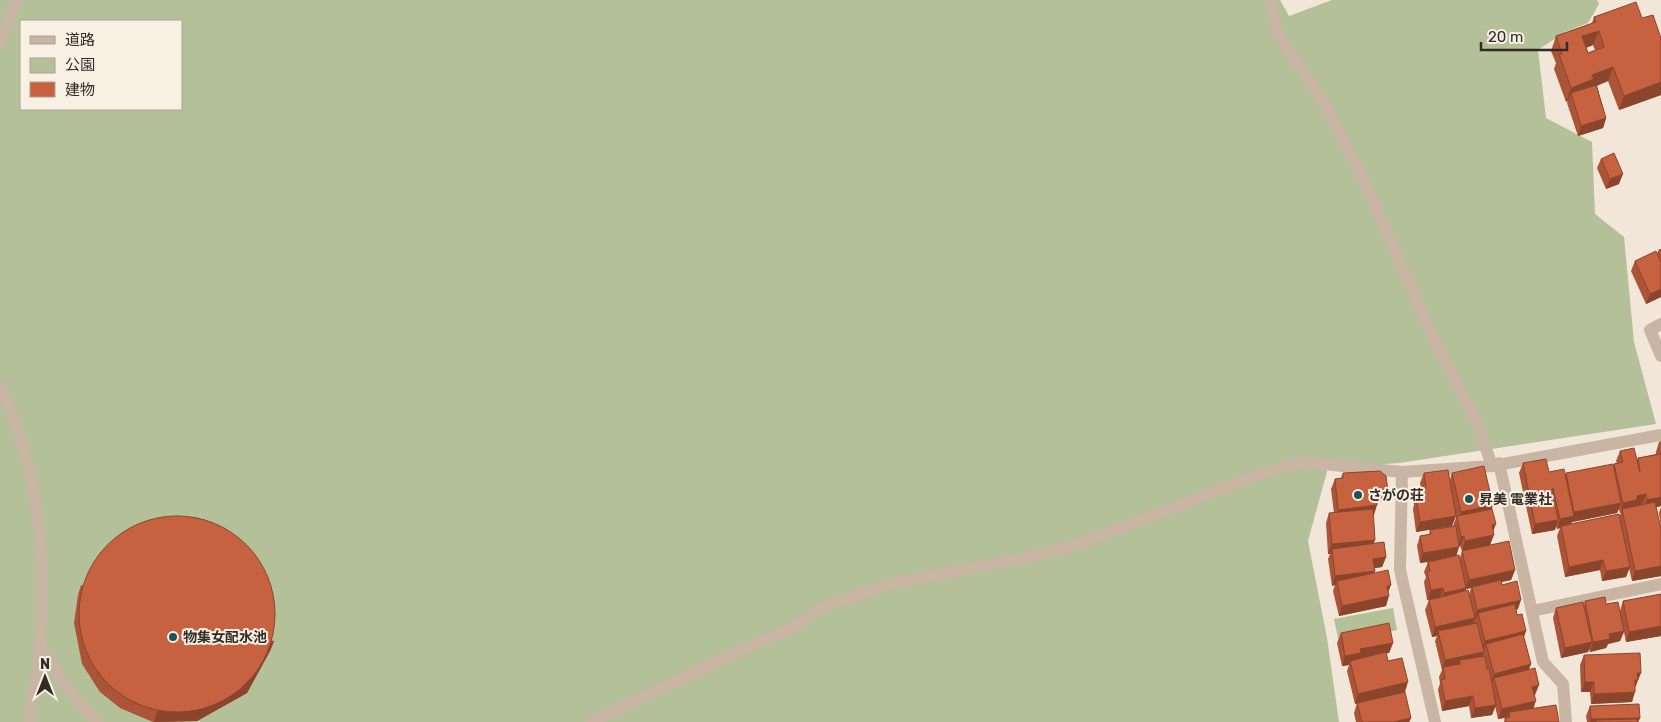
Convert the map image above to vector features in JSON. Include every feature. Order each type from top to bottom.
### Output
[{"type":"street","points":[[0,44],[16,0]]},
{"type":"street","points":[[1270,0],[1278,34],[1325,105],[1364,181],[1438,348],[1476,420],[1496,465],[1543,662],[1562,684],[1566,722]]},
{"type":"street","points":[[1661,324],[1650,330],[1661,356]]},
{"type":"street","points":[[0,386],[12,412],[32,478],[43,576],[40,648],[28,722]]},
{"type":"street","points":[[591,722],[794,627],[825,606],[894,583],[1017,560],[1082,543],[1260,474],[1304,462],[1402,472],[1496,465],[1661,435]]},
{"type":"street","points":[[1402,472],[1400,570],[1435,722]]},
{"type":"street","points":[[1532,611],[1661,584]]},
{"type":"street","points":[[40,648],[64,685],[97,722]]},
{"type":"green space","points":[[0,0],[1280,0],[1289,16],[1332,0],[1597,0],[1599,4],[1588,23],[1565,32],[1538,50],[1546,118],[1592,142],[1595,214],[1624,237],[1634,342],[1656,424],[1399,463],[1328,468],[1308,541],[1327,638],[1339,722],[0,722]]},
{"type":"green space","points":[[1393,608],[1397,630],[1339,643],[1334,619]]},
{"type":"building","points":[[1636,2],[1642,18],[1653,15],[1661,38],[1661,82],[1624,96],[1613,67],[1592,75],[1594,79],[1571,88],[1559,54],[1562,54],[1556,36],[1596,22],[1594,17]],"holes":[[[1599,31],[1604,47],[1588,53],[1582,36]]]},
{"type":"building","points":[[1596,85],[1606,118],[1581,126],[1571,93]]},
{"type":"building","points":[[1614,153],[1623,174],[1610,179],[1601,159]]},
{"type":"building","points":[[1656,251],[1661,262],[1661,289],[1650,294],[1635,261]]},
{"type":"building","points":[[1634,448],[1640,472],[1638,458],[1661,454],[1661,497],[1647,500],[1646,494],[1637,496],[1637,500],[1623,503],[1614,464],[1623,462],[1620,451]]},
{"type":"building","points":[[1546,459],[1549,472],[1564,469],[1574,516],[1560,519],[1553,488],[1558,520],[1535,524],[1523,463]]},
{"type":"building","points":[[1613,464],[1621,503],[1574,512],[1566,473]]},
{"type":"building","name":"昇美 電業社","points":[[1484,466],[1493,505],[1461,512],[1452,473]]},
{"type":"building","points":[[1448,470],[1456,516],[1420,522],[1416,499],[1418,498],[1417,489],[1426,488],[1424,473]]},
{"type":"building","name":"さがの荘","points":[[1380,471],[1386,476],[1388,491],[1377,492],[1377,505],[1338,510],[1335,479],[1343,478],[1343,473]]},
{"type":"building","points":[[1655,502],[1661,529],[1661,566],[1635,571],[1622,509]]},
{"type":"building","points":[[1373,509],[1375,540],[1332,544],[1329,513]]},
{"type":"building","points":[[1492,509],[1496,524],[1492,525],[1494,535],[1465,541],[1464,536],[1461,537],[1457,516]]},
{"type":"building","points":[[1619,514],[1630,567],[1606,571],[1603,560],[1569,567],[1561,526]]},
{"type":"building","name":"物集女配水池","points":[[187,516],[215,523],[232,532],[247,544],[259,559],[268,576],[274,595],[274,633],[268,652],[259,669],[247,684],[232,696],[215,705],[196,711],[167,712],[139,705],[122,696],[107,684],[95,669],[86,652],[80,633],[79,604],[86,576],[95,559],[107,544],[122,532],[139,523],[158,517]]},
{"type":"building","points":[[1456,526],[1459,547],[1423,553],[1420,536],[1431,534],[1430,530]]},
{"type":"building","points":[[1509,541],[1515,570],[1469,580],[1462,551]]},
{"type":"building","points":[[1384,542],[1386,557],[1373,559],[1375,571],[1335,576],[1332,549]]},
{"type":"building","points":[[1459,555],[1466,588],[1444,593],[1443,588],[1431,590],[1427,572],[1430,571],[1428,562]]},
{"type":"building","points":[[1388,570],[1391,585],[1387,586],[1389,596],[1342,606],[1337,581]]},
{"type":"building","points":[[1501,580],[1502,585],[1517,581],[1521,600],[1477,610],[1472,587]]},
{"type":"building","points":[[1468,590],[1475,618],[1435,627],[1429,600]]},
{"type":"building","points":[[1661,594],[1661,626],[1629,632],[1623,601]]},
{"type":"building","points":[[1605,597],[1606,604],[1618,602],[1624,631],[1609,634],[1610,639],[1593,642],[1585,601]]},
{"type":"building","points":[[1583,602],[1592,642],[1565,648],[1556,608]]},
{"type":"building","points":[[1515,604],[1517,615],[1522,614],[1526,631],[1485,641],[1478,613]]},
{"type":"building","points":[[1389,623],[1393,643],[1360,649],[1361,653],[1345,656],[1341,633]]},
{"type":"building","points":[[1477,623],[1484,652],[1445,660],[1438,631]]},
{"type":"building","points":[[1523,634],[1531,664],[1494,674],[1486,644]]},
{"type":"building","points":[[1386,652],[1388,661],[1402,658],[1408,682],[1358,694],[1350,661]]},
{"type":"building","points":[[1640,653],[1641,673],[1637,673],[1638,680],[1635,680],[1635,692],[1594,694],[1594,682],[1585,682],[1584,655]]},
{"type":"building","points":[[1485,656],[1496,705],[1475,708],[1473,696],[1445,701],[1441,680],[1445,679],[1443,667],[1460,664],[1460,660]]},
{"type":"building","points":[[1535,668],[1539,685],[1532,687],[1536,701],[1502,709],[1494,678]]},
{"type":"building","points":[[1405,692],[1411,718],[1393,722],[1362,722],[1357,703]]},
{"type":"building","points":[[1639,704],[1640,718],[1591,719],[1590,706]]},
{"type":"building","points":[[1556,705],[1559,722],[1506,722],[1505,718],[1510,717],[1509,712]]},
{"type":"building","points":[[1637,719],[1638,722],[1596,722],[1596,720]]},
{"type":"place","name":"さがの荘","points":[[1358,495]]},
{"type":"place","name":"昇美 電業社","points":[[1469,499]]},
{"type":"place","name":"物集女配水池","points":[[173,637]]}]
